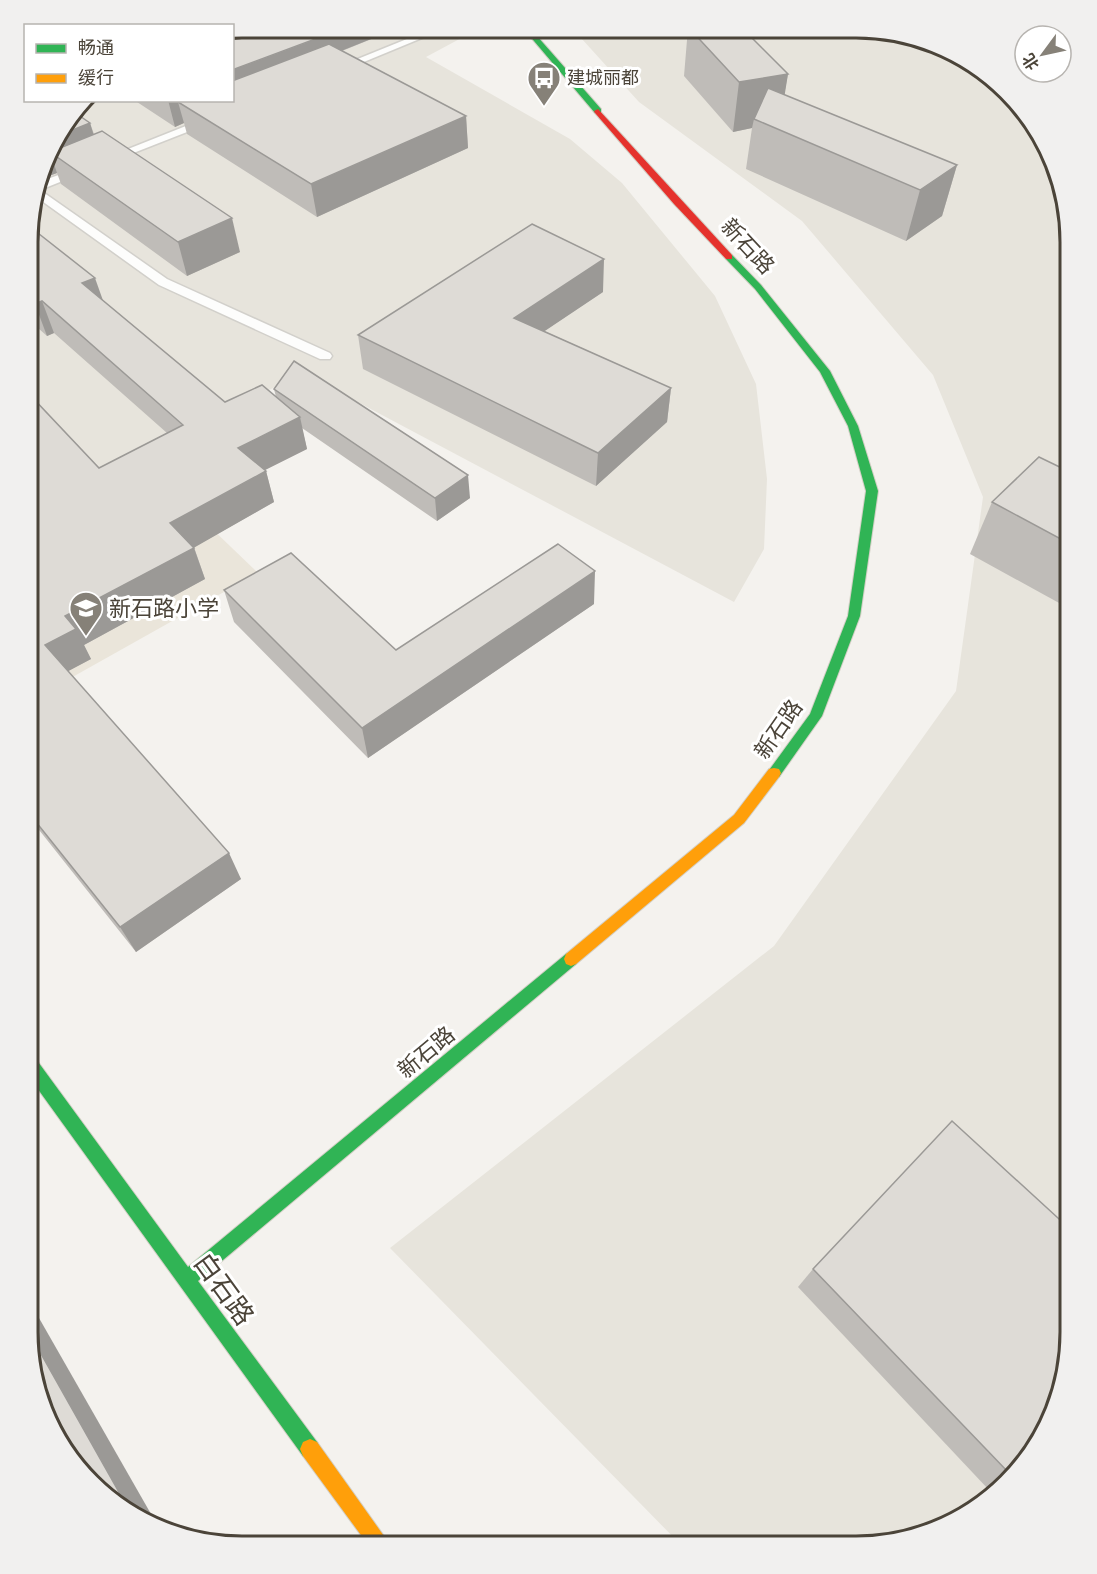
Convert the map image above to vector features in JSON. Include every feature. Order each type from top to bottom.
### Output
[{"type":"street","name":"新石路","points":[[187,1279],[739,819],[816,716],[854,616],[872,491],[853,426],[825,371],[758,287],[670,193],[535,38]]},
{"type":"street","name":"白石路","points":[[38,1075],[374,1536]]},
{"type":"lane","points":[[332,71],[416,38]]},
{"type":"lane","points":[[103,162],[212,118]]},
{"type":"lane","points":[[45,187],[92,166]]},
{"type":"lane","points":[[43,194],[163,282],[325,356]]},
{"type":"shaded area","points":[[240,38],[461,38],[426,57],[570,139],[622,183],[715,296],[756,384],[767,479],[764,549],[734,602],[303,373],[38,505],[39,215],[44,189],[53,164],[72,128],[93,102],[234,102]]},
{"type":"shaded area","name":"建城丽都","points":[[581,38],[855,38],[882,39],[908,44],[957,65],[1000,97],[1025,128],[1038,151],[1049,176],[1056,202],[1060,242],[1059,1345],[1056,1372],[1049,1398],[1025,1446],[990,1486],[969,1502],[933,1521],[908,1530],[882,1535],[672,1536],[390,1248],[774,946],[956,691],[983,497],[933,375],[802,221],[639,102]]},
{"type":"shaded area","name":"新石路小学","points":[[155,474],[258,573],[38,696],[38,684]]},
{"type":"building","points":[[234,38],[318,38],[234,69]]},
{"type":"building","points":[[698,38],[752,38],[788,74],[739,82]]},
{"type":"building","points":[[329,44],[466,116],[311,184],[178,102],[234,102],[234,80]]},
{"type":"building","points":[[768,88],[957,165],[920,190],[754,119]]},
{"type":"building","points":[[81,117],[90,123],[70,131]]},
{"type":"building","points":[[102,131],[232,218],[178,242],[57,157],[61,147]]},
{"type":"building","points":[[532,224],[604,259],[514,318],[671,388],[598,453],[358,335]]},
{"type":"building","points":[[38,233],[95,278],[82,283],[225,402],[262,385],[300,417],[238,448],[266,471],[170,523],[194,548],[65,616],[76,629],[45,645],[229,853],[120,927],[38,824],[38,404],[99,468],[183,425],[42,301],[38,303]]},
{"type":"building","points":[[294,361],[468,475],[435,498],[274,389]]},
{"type":"building","points":[[1039,457],[1060,467],[1060,538],[992,502]]},
{"type":"building","points":[[558,544],[595,571],[362,728],[224,590],[291,553],[396,650]]},
{"type":"building","points":[[952,1121],[1059,1219],[1059,1345],[1056,1372],[1049,1398],[1038,1423],[1025,1446],[1006,1470],[813,1269]]},
{"type":"building","points":[[39,1350],[122,1497],[88,1467],[72,1446],[59,1423],[44,1385]]},
{"type":"traffic: fast","points":[[535,38],[598,111]]},
{"type":"traffic: fast","points":[[729,257],[758,287],[825,371],[853,426],[872,491],[854,616],[816,716],[774,773]]},
{"type":"traffic: fast","points":[[187,1279],[571,959]]},
{"type":"traffic: fast","points":[[38,1075],[310,1449]]},
{"type":"traffic: slow","points":[[571,959],[739,819],[774,773]]},
{"type":"traffic: slow","points":[[310,1449],[374,1536]]},
{"type":"traffic: jam","points":[[598,111],[677,202],[729,257]]},
{"type":"place","name":"建城丽都","points":[[544,107]]},
{"type":"place","name":"新石路小学","points":[[86,637]]}]
